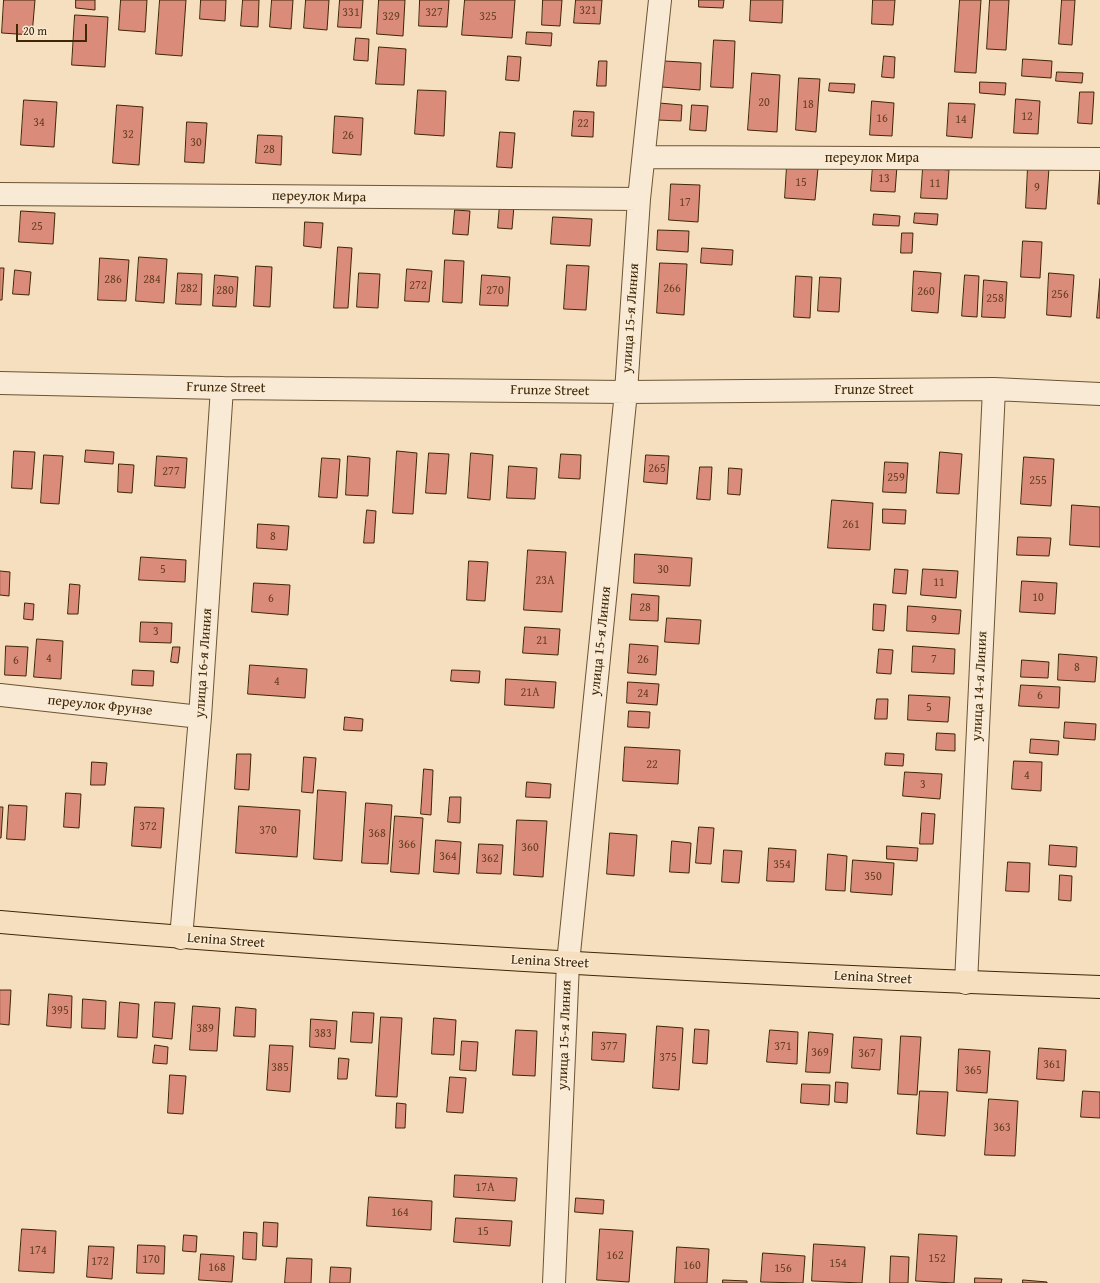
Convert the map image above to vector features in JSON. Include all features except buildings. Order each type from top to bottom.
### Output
[{"type":"main road","name":"Lenina Street","points":[[0,922],[181,938],[568,963],[966,983],[1100,987]]},
{"type":"street","name":"улица 15-я Линия","points":[[554,1283],[568,963],[626,392],[639,200],[660,0]]},
{"type":"street","name":"переулок Мира","points":[[644,157],[1100,160]]},
{"type":"street","name":"переулок Мира","points":[[0,194],[639,200]]},
{"type":"street","name":"Frunze Street","points":[[0,383],[222,388],[626,392],[994,389],[1100,394]]},
{"type":"street","name":"улица 16-я Линия","points":[[181,938],[200,717],[222,388]]},
{"type":"street","name":"улица 14-я Линия","points":[[966,983],[994,389]]},
{"type":"street","name":"переулок Фрунзе","points":[[0,695],[200,717]]}]
